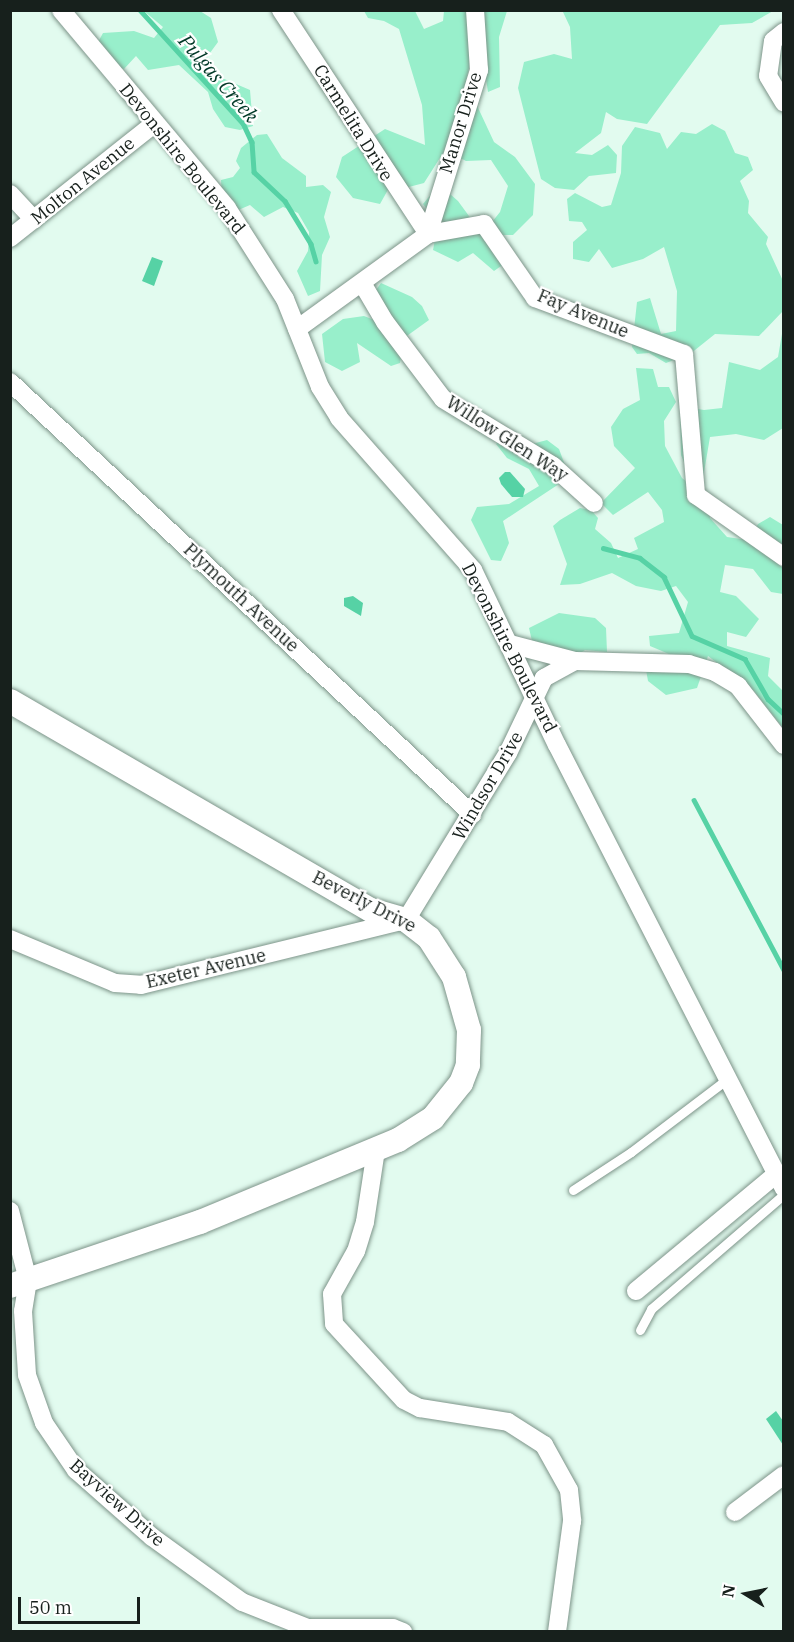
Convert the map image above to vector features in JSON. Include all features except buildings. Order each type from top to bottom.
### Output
[{"type":"street","name":"Devonshire Boulevard","points":[[61,10],[227,208],[285,299],[320,387],[339,418],[366,452],[456,546],[473,570],[535,700],[779,1182]]},
{"type":"street","name":"Carmelita Drive","points":[[281,10],[428,234]]},
{"type":"street","name":"Manor Drive","points":[[428,234],[479,70],[475,10]]},
{"type":"street","points":[[783,32],[773,41],[768,76],[783,102]]},
{"type":"street","name":"Molton Avenue","points":[[10,238],[155,123]]},
{"type":"street","points":[[10,194],[34,220]]},
{"type":"street","name":"Fay Avenue","points":[[297,329],[428,234],[483,224],[535,298],[684,354],[696,495],[783,557]]},
{"type":"street","name":"Willow Glen Way","points":[[362,283],[385,322],[443,399],[553,466],[594,503]]},
{"type":"street","name":"Plymouth Avenue","points":[[10,382],[472,814]]},
{"type":"street","points":[[510,644],[575,661],[689,664],[715,672],[738,686],[783,745]]},
{"type":"street","name":"Windsor Drive","points":[[406,920],[472,814],[535,700],[544,678],[575,661]]},
{"type":"street","name":"Beverly Drive","points":[[10,701],[371,910],[406,920],[429,938],[454,977],[469,1029],[468,1065],[461,1083],[433,1118],[376,1150],[200,1222],[19,1283]]},
{"type":"street","name":"Exeter Avenue","points":[[10,939],[115,983],[141,985],[406,920]]},
{"type":"street","points":[[376,1150],[365,1222],[356,1251],[332,1294],[334,1324],[404,1400],[420,1408],[507,1422],[544,1445],[569,1490],[572,1521],[557,1632]]},
{"type":"street","points":[[636,1291],[779,1182]]},
{"type":"street","name":"Bayview Drive","points":[[10,1211],[23,1311],[27,1376],[44,1424],[76,1470],[152,1537],[242,1602],[308,1628],[393,1628],[403,1632]]},
{"type":"street","points":[[735,1512],[783,1475]]},
{"type":"lane","points":[[573,1190],[631,1152],[726,1080]]},
{"type":"lane","points":[[640,1330],[651,1309],[783,1194]]},
{"type":"shaded area","points":[[144,11],[200,11],[211,18],[218,42],[207,57],[222,78],[250,90],[253,126],[240,130],[225,127],[213,109],[208,92],[179,65],[148,70],[136,56],[124,69],[110,65],[96,46],[103,33],[134,31],[154,38],[163,27]]},
{"type":"shaded area","points":[[364,11],[415,11],[424,29],[443,21],[444,11],[507,11],[499,37],[500,87],[488,92],[484,66],[470,63],[466,82],[494,142],[515,157],[535,184],[533,215],[513,235],[497,235],[492,222],[500,212],[508,186],[491,160],[466,161],[445,150],[424,183],[405,188],[394,179],[380,204],[353,198],[336,177],[342,157],[385,129],[425,145],[422,105],[399,29],[384,21],[368,18]]},
{"type":"shaded area","points":[[546,11],[773,11],[752,23],[720,25],[647,124],[617,119],[606,112],[601,133],[575,153],[592,155],[608,145],[617,155],[616,173],[589,176],[574,190],[555,188],[541,179],[518,88],[524,62],[554,54],[572,59],[570,27],[563,12]]},
{"type":"shaded area","points":[[712,124],[725,131],[735,153],[748,157],[753,170],[740,181],[749,201],[748,213],[768,237],[766,244],[783,281],[783,311],[759,336],[715,334],[690,354],[666,363],[649,353],[637,354],[632,347],[637,302],[650,298],[661,334],[676,331],[677,291],[664,247],[643,259],[612,268],[599,249],[589,262],[573,259],[573,242],[587,230],[582,222],[569,221],[567,199],[575,193],[602,207],[611,205],[621,173],[622,146],[635,127],[660,133],[667,149],[681,132],[696,134]]},
{"type":"shaded area","points":[[267,134],[282,158],[306,176],[306,187],[323,185],[331,192],[324,217],[330,237],[322,255],[320,291],[308,296],[297,271],[308,251],[309,232],[298,213],[283,207],[264,217],[250,205],[236,211],[222,195],[221,180],[233,177],[240,168],[236,161],[241,148],[257,135]]},
{"type":"shaded area","points":[[433,192],[450,194],[458,201],[504,264],[494,271],[473,253],[458,262],[433,250],[438,224],[423,204]]},
{"type":"shaded area","points":[[152,257],[163,261],[154,286],[142,281]]},
{"type":"shaded area","points":[[381,283],[412,297],[422,306],[429,320],[404,338],[400,363],[391,366],[357,343],[360,362],[342,371],[325,362],[322,334],[343,319],[364,316],[377,321],[376,290]]},
{"type":"shaded area","points":[[783,328],[783,428],[764,440],[736,434],[710,437],[702,484],[686,467],[681,455],[680,406],[704,410],[722,408],[729,362],[760,370],[778,357]]},
{"type":"shaded area","points":[[636,368],[653,369],[658,387],[669,387],[676,402],[664,421],[665,446],[682,478],[711,500],[710,518],[727,537],[748,540],[758,524],[770,517],[783,525],[783,542],[769,556],[783,568],[783,594],[771,592],[753,569],[725,565],[720,592],[736,596],[759,619],[746,637],[727,632],[727,646],[770,658],[768,676],[783,691],[783,728],[754,691],[708,656],[697,688],[666,695],[648,681],[645,664],[669,654],[650,646],[649,636],[679,633],[688,602],[676,586],[661,591],[636,586],[612,573],[580,584],[560,585],[567,564],[553,526],[560,520],[580,508],[591,510],[598,518],[595,529],[611,543],[618,558],[638,549],[634,538],[664,522],[662,510],[648,492],[613,515],[601,503],[635,468],[614,446],[611,427],[623,409],[640,400]]},
{"type":"shaded area","points":[[508,434],[524,440],[516,454],[522,459],[532,444],[547,440],[559,449],[566,468],[562,482],[503,521],[509,543],[501,561],[491,560],[471,520],[477,507],[509,504],[539,486],[529,469],[507,458],[496,444]]},
{"type":"shaded area","points":[[505,472],[510,472],[525,489],[523,497],[512,497],[501,484],[499,478]]},
{"type":"shaded area","points":[[353,596],[363,603],[361,616],[344,606],[344,598]]},
{"type":"shaded area","points":[[559,613],[595,618],[606,628],[607,652],[585,650],[576,656],[532,641],[529,628]]},
{"type":"shaded area","points":[[776,1411],[783,1421],[783,1445],[766,1419]]},
{"type":"waterway","name":"Pulgas Creek","points":[[140,10],[243,123],[252,142],[254,172],[285,201],[311,244],[316,261]]},
{"type":"waterway","name":"Pulgas Creek","points":[[603,548],[640,558],[664,577],[692,636],[745,659],[768,699],[784,714]]},
{"type":"waterway","name":"Pulgas Creek","points":[[694,800],[784,970]]}]
